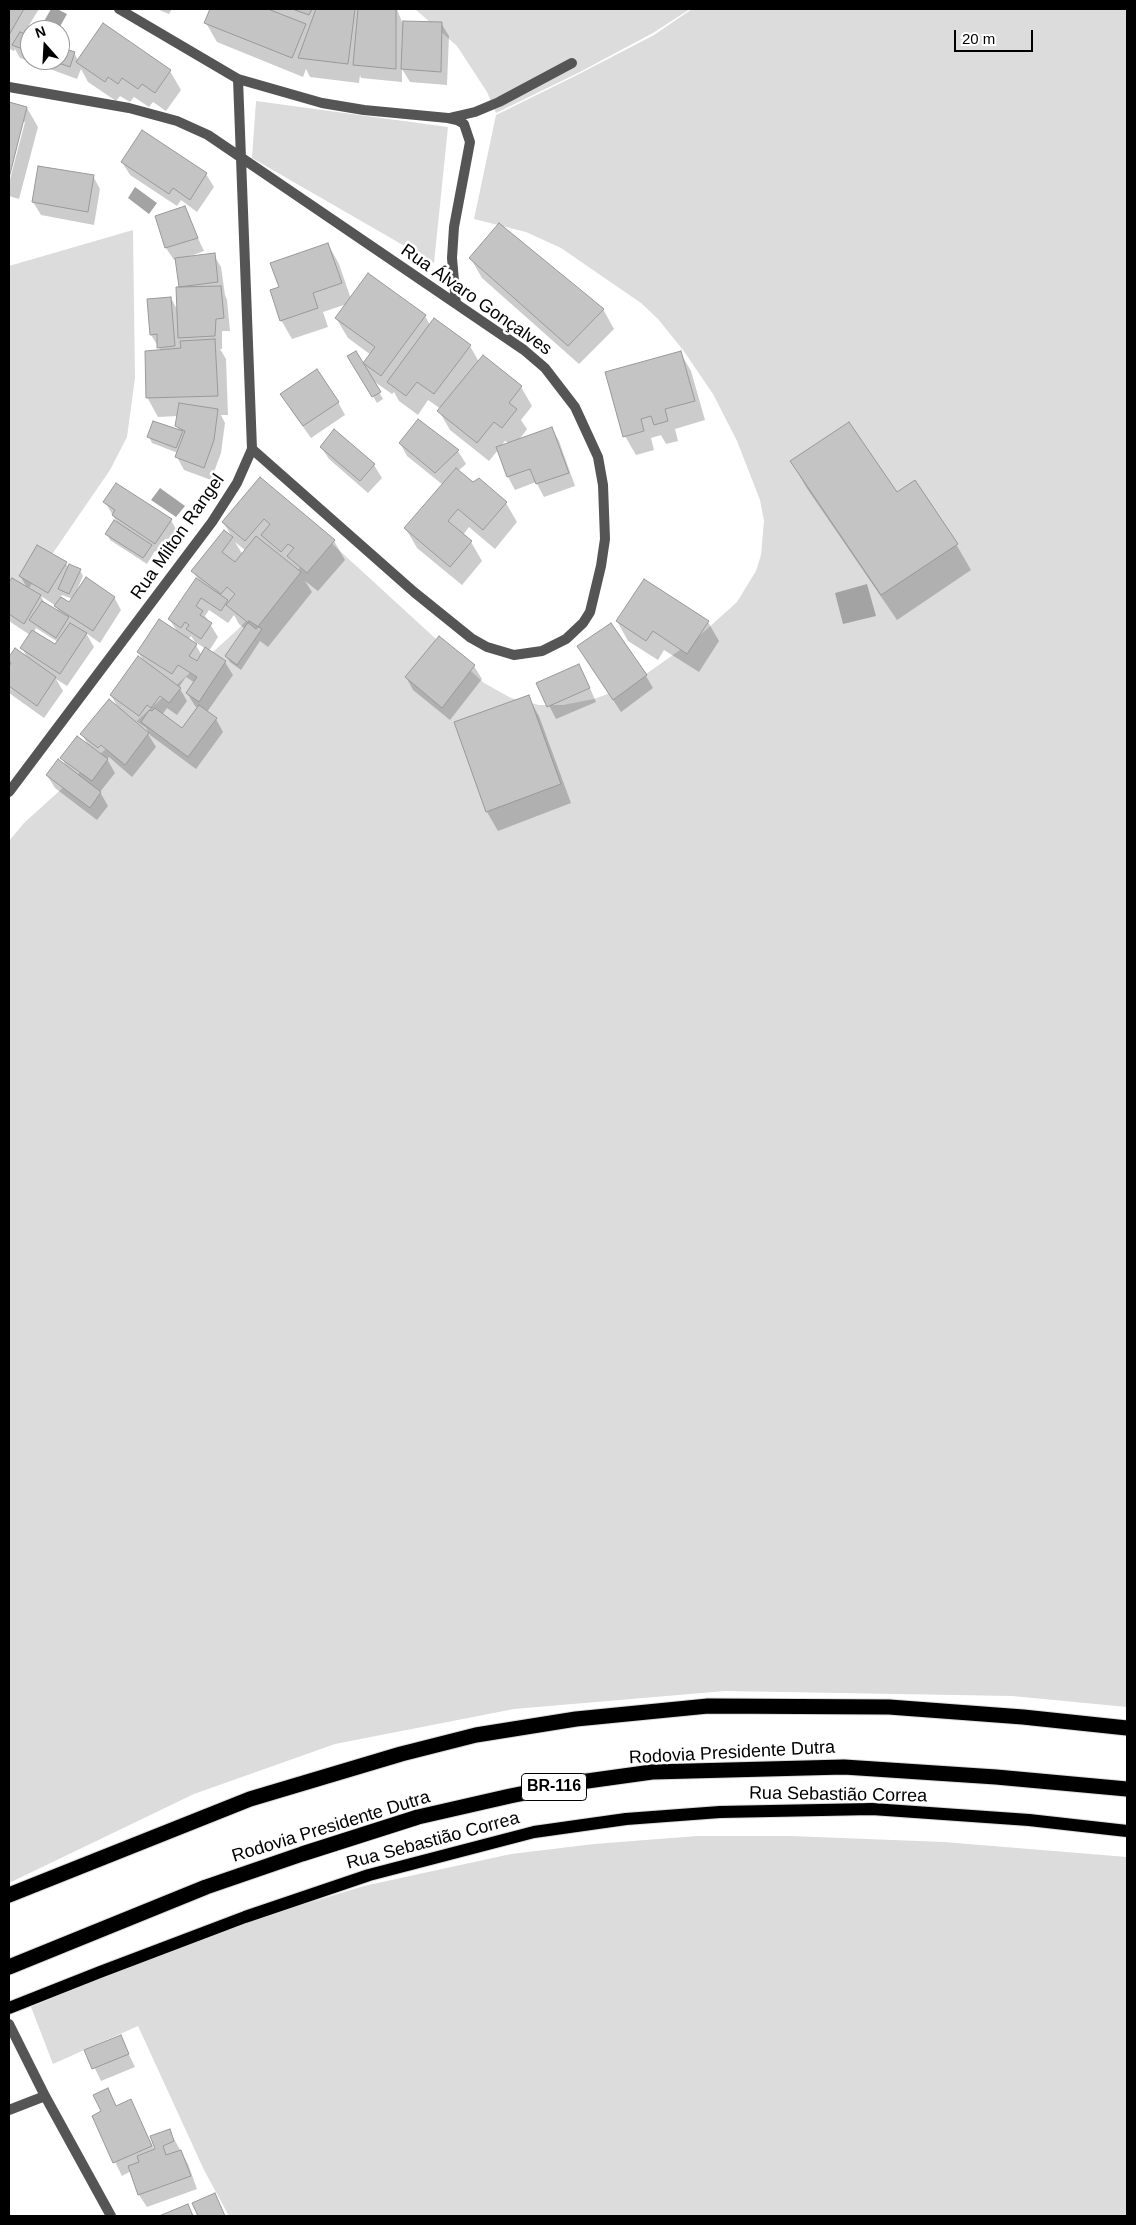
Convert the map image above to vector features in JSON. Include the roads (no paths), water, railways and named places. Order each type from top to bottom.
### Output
[{"type":"highway","points":[[9,1895],[250,1799],[401,1754],[476,1735],[576,1719],[708,1706],[889,1706],[1127,1728]]},
{"type":"highway","name":"Rodovia Presidente Dutra","points":[[9,1967],[206,1887],[302,1854],[418,1817],[580,1782],[652,1772],[844,1767],[986,1776],[1127,1789]]},
{"type":"main road","name":"Rua Sebastião Correa","points":[[9,2008],[118,1965],[369,1875],[534,1832],[626,1819],[711,1813],[853,1809],[1029,1820],[1127,1831]]},
{"type":"street","points":[[119,9],[238,79],[322,103],[364,110],[448,118],[464,124],[470,142],[454,226],[452,258],[456,304]]},
{"type":"street","points":[[448,118],[475,112],[499,102],[572,63]]},
{"type":"street","name":"Rua Milton Rangel","points":[[9,792],[212,522],[237,484],[252,449],[238,79]]},
{"type":"street","name":"Rua Álvaro Gonçalves","points":[[9,87],[129,108],[177,121],[208,135],[524,350],[545,368],[575,407],[598,457],[603,485],[605,514],[602,566],[590,612],[583,623],[566,640],[542,651],[514,654],[486,647],[471,638],[414,592],[252,449]]},
{"type":"street","points":[[9,2024],[45,2096],[111,2216]]},
{"type":"street","points":[[9,2110],[45,2096]]}]
